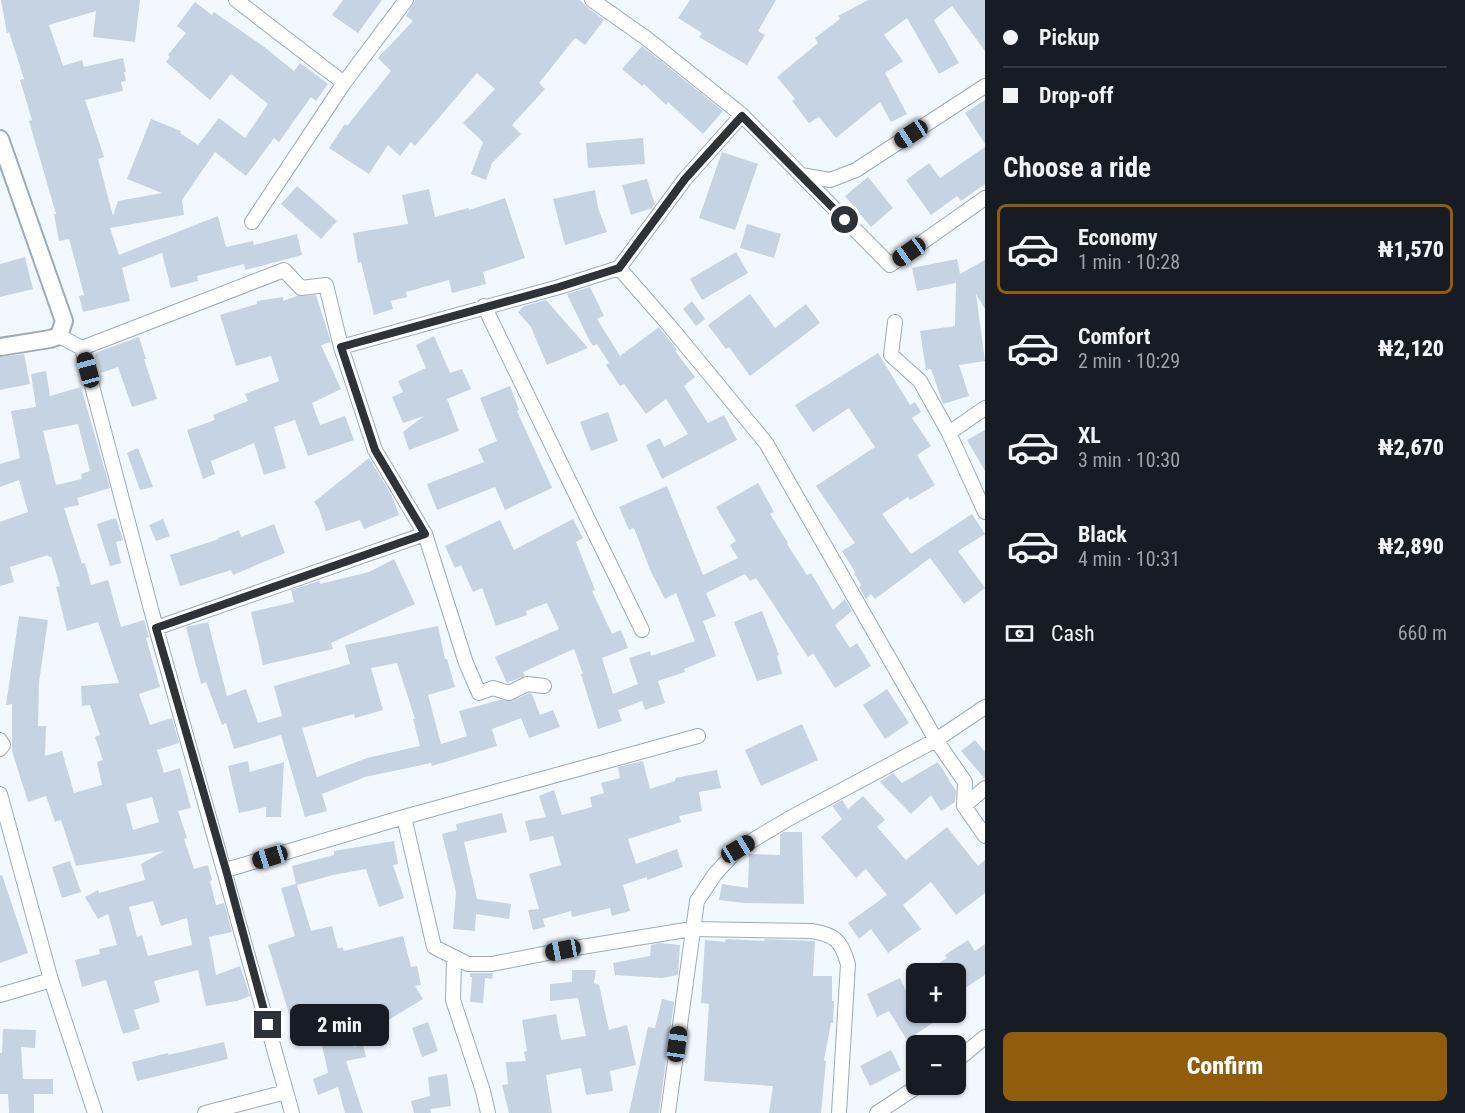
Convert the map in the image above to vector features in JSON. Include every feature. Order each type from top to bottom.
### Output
[{"type":"street","points":[[236,0],[344,83]]},
{"type":"street","points":[[252,222],[344,83],[406,0]]},
{"type":"street","points":[[592,0],[646,38],[742,116],[890,265],[985,198]]},
{"type":"street","points":[[801,175],[830,180],[856,170],[985,86]]},
{"type":"street","points":[[341,347],[559,287],[619,268],[685,179],[742,116]]},
{"type":"street","points":[[0,139],[64,321],[59,336]]},
{"type":"street","points":[[619,268],[765,443],[936,740],[965,782],[964,806],[985,836]]},
{"type":"street","points":[[82,348],[284,270],[300,288],[326,285],[341,347],[375,450],[425,534],[466,663],[479,693],[493,688],[510,693],[527,684],[544,686]]},
{"type":"street","points":[[484,306],[642,630]]},
{"type":"street","points":[[895,322],[891,355],[920,381],[949,433],[985,512]]},
{"type":"street","points":[[0,346],[59,336],[82,348],[156,628],[226,870],[292,1113]]},
{"type":"street","points":[[949,433],[985,408]]},
{"type":"street","points":[[156,628],[425,534]]},
{"type":"street","points":[[668,1113],[697,901],[715,874],[738,849],[790,818],[936,740],[985,707]]},
{"type":"street","points":[[226,870],[404,817],[698,736]]},
{"type":"street","points":[[0,740],[3,745],[0,749]]},
{"type":"street","points":[[964,806],[985,788]]},
{"type":"street","points":[[0,794],[4,823],[51,980],[96,1113]]},
{"type":"street","points":[[404,817],[434,947],[468,964],[492,964],[692,929],[828,933],[840,942],[849,964],[839,1113]]},
{"type":"street","points":[[454,958],[453,1000],[488,1113]]},
{"type":"street","points":[[0,995],[51,980]]},
{"type":"street","points":[[966,1052],[985,1037]]},
{"type":"street","points":[[205,1113],[286,1092]]},
{"type":"street","points":[[877,1113],[906,1094]]},
{"type":"building","points":[[1,0],[140,0],[135,42],[93,37],[96,11],[49,25],[63,66],[82,60],[84,67],[123,58],[126,81],[121,82],[123,91],[85,100],[104,157],[98,159],[113,216],[118,201],[162,193],[127,179],[151,119],[181,131],[180,133],[198,145],[219,118],[245,138],[268,104],[231,74],[210,100],[166,62],[170,57],[168,55],[186,33],[177,26],[195,2],[212,15],[214,12],[263,46],[294,71],[300,63],[328,84],[316,101],[311,97],[279,142],[274,138],[246,176],[215,152],[182,200],[184,215],[110,228],[119,255],[218,216],[226,247],[253,241],[254,245],[297,234],[302,255],[245,270],[244,264],[197,276],[198,281],[171,288],[162,253],[122,268],[130,301],[83,312],[79,296],[84,295],[77,268],[69,239],[59,241],[54,214],[56,214],[29,121],[32,120],[20,80],[24,79],[9,32],[7,33]]},
{"type":"building","points":[[343,0],[382,0],[358,33],[332,15]]},
{"type":"building","points":[[415,0],[580,0],[604,20],[585,45],[575,38],[539,83],[545,89],[512,125],[521,134],[492,163],[486,180],[471,174],[483,142],[463,123],[495,89],[477,73],[415,146],[411,142],[400,156],[388,145],[369,174],[329,148],[345,124],[347,126],[391,71],[378,58],[413,21],[406,16]]},
{"type":"building","points":[[690,0],[776,0],[758,31],[765,35],[747,65],[699,37],[702,33],[678,18]]},
{"type":"building","points":[[868,0],[985,0],[985,51],[952,6],[934,20],[959,63],[939,74],[907,18],[884,35],[903,61],[885,73],[907,114],[891,122],[880,102],[836,138],[819,117],[809,123],[792,101],[795,99],[777,77],[818,43],[815,38],[840,19],[838,16]]},
{"type":"building","points":[[642,46],[723,111],[703,134],[668,102],[666,105],[644,84],[642,86],[622,69]]},
{"type":"building","points":[[985,100],[985,144],[965,113]]},
{"type":"building","points":[[643,138],[645,164],[588,168],[586,143]]},
{"type":"building","points":[[985,147],[985,184],[961,201],[957,196],[931,215],[906,180],[929,163],[940,178]]},
{"type":"building","points":[[722,152],[758,164],[735,230],[699,218]]},
{"type":"building","points":[[868,177],[893,208],[871,227],[845,196]]},
{"type":"building","points":[[647,179],[655,205],[631,215],[622,185]]},
{"type":"building","points":[[297,186],[337,221],[321,239],[281,204]]},
{"type":"building","points":[[429,189],[435,217],[468,208],[469,210],[505,198],[525,258],[483,272],[486,284],[452,293],[449,280],[406,292],[407,297],[391,301],[393,309],[374,315],[361,262],[358,263],[353,233],[408,224],[402,195]]},
{"type":"building","points":[[595,190],[598,208],[607,232],[565,245],[553,199]]},
{"type":"building","points":[[747,224],[781,234],[774,258],[740,248]]},
{"type":"building","points":[[736,252],[748,273],[702,300],[690,279]]},
{"type":"building","points":[[25,257],[33,289],[0,297],[0,264]]},
{"type":"building","points":[[957,259],[960,274],[985,260],[985,309],[976,294],[985,361],[959,365],[969,396],[943,404],[931,369],[926,370],[920,331],[955,326],[956,283],[917,291],[912,268]]},
{"type":"building","points":[[590,287],[604,316],[597,319],[620,356],[659,327],[695,377],[684,386],[708,423],[724,415],[737,440],[662,479],[646,445],[660,438],[664,447],[688,434],[666,399],[646,414],[624,384],[620,386],[606,365],[609,363],[597,344],[593,346],[567,294]]},
{"type":"building","points":[[750,294],[775,328],[806,304],[820,323],[750,376],[729,347],[726,349],[708,325]]},
{"type":"building","points":[[316,295],[331,342],[321,345],[341,389],[312,403],[320,425],[345,416],[354,440],[308,456],[295,420],[274,427],[286,468],[264,475],[254,443],[211,461],[215,474],[203,479],[187,430],[215,420],[213,415],[248,401],[245,394],[279,381],[271,356],[236,366],[220,315],[257,304],[257,301],[283,297],[283,301],[297,296]]},
{"type":"building","points":[[546,300],[588,348],[547,365],[531,327],[518,312],[524,306]]},
{"type":"building","points":[[692,301],[705,319],[696,326],[683,309]]},
{"type":"building","points":[[434,336],[450,373],[462,369],[471,389],[447,399],[459,431],[409,450],[403,432],[424,416],[403,423],[392,397],[403,392],[398,381],[426,368],[416,345]]},
{"type":"building","points":[[139,337],[157,399],[132,407],[118,367],[101,373],[95,353]]},
{"type":"building","points":[[878,353],[910,405],[915,402],[921,412],[912,418],[931,446],[917,455],[935,485],[910,500],[908,497],[882,514],[911,554],[972,514],[985,534],[958,551],[985,588],[964,604],[930,558],[875,599],[871,594],[866,599],[859,587],[861,585],[855,572],[842,551],[855,543],[816,486],[875,447],[849,408],[813,432],[795,405]]},
{"type":"building","points":[[24,354],[30,384],[0,390],[0,357]]},
{"type":"building","points":[[46,371],[50,396],[81,387],[110,488],[77,498],[79,505],[64,508],[91,585],[108,580],[121,627],[144,620],[149,637],[146,638],[160,687],[139,694],[150,725],[172,718],[179,743],[157,750],[164,773],[180,768],[191,808],[178,811],[187,838],[184,839],[194,869],[208,865],[216,905],[224,903],[232,932],[209,937],[216,975],[240,966],[250,996],[237,1001],[206,1006],[198,970],[154,981],[160,1002],[134,1010],[140,1029],[123,1034],[106,980],[82,987],[75,960],[100,954],[99,949],[117,945],[108,914],[98,919],[85,897],[98,890],[99,893],[145,880],[141,864],[164,851],[76,866],[61,820],[55,822],[46,796],[28,802],[12,751],[12,704],[6,705],[19,616],[48,620],[39,682],[38,726],[46,726],[45,756],[62,751],[74,793],[102,785],[97,762],[103,760],[95,737],[100,735],[90,705],[82,706],[81,686],[119,683],[98,622],[67,631],[56,587],[60,586],[51,556],[10,567],[14,582],[0,586],[0,522],[28,512],[19,480],[0,487],[0,464],[20,458],[11,411],[36,407],[31,374]],"holes":[[[78,424],[90,471],[81,474],[82,479],[56,485],[43,431]],[[152,797],[159,822],[133,830],[126,804]],[[153,901],[161,926],[187,918],[192,945],[148,956],[142,935],[137,937],[129,907]]]},
{"type":"building","points":[[510,386],[519,410],[517,411],[552,488],[505,510],[495,487],[437,510],[427,484],[484,462],[478,449],[497,441],[480,398]]},
{"type":"building","points":[[608,412],[618,441],[591,451],[580,422]]},
{"type":"building","points":[[985,430],[985,471],[967,440]]},
{"type":"building","points":[[138,448],[153,487],[140,490],[127,453]]},
{"type":"building","points":[[369,458],[391,494],[399,515],[364,529],[360,520],[326,531],[319,509],[314,502]]},
{"type":"building","points":[[758,483],[774,512],[770,514],[787,544],[807,575],[811,573],[833,610],[845,599],[852,611],[835,625],[850,648],[857,643],[871,666],[835,688],[813,653],[808,657],[756,578],[750,581],[745,574],[706,593],[716,616],[703,621],[716,656],[684,669],[685,672],[658,681],[665,703],[645,710],[642,701],[618,710],[622,721],[598,729],[574,649],[523,672],[525,676],[507,683],[495,657],[559,629],[547,603],[526,611],[527,615],[496,626],[482,588],[473,592],[461,565],[455,568],[445,546],[500,520],[514,550],[573,519],[583,538],[576,542],[595,590],[592,591],[612,634],[621,630],[628,648],[602,658],[613,694],[638,684],[629,658],[650,651],[651,656],[695,641],[676,593],[665,599],[651,572],[634,528],[629,530],[619,507],[667,486],[703,575],[738,558],[730,545],[736,541],[716,507]]},
{"type":"building","points":[[116,518],[123,540],[116,542],[121,563],[110,566],[97,524]]},
{"type":"building","points":[[163,519],[170,536],[156,541],[149,525]]},
{"type":"building","points":[[274,524],[285,553],[233,575],[231,570],[180,586],[170,555],[239,530],[241,537]]},
{"type":"building","points":[[394,559],[415,604],[331,643],[333,649],[263,665],[251,612],[294,602],[291,590],[319,581],[320,584],[369,572]]},
{"type":"building","points":[[762,611],[779,655],[777,656],[782,674],[757,681],[734,622]]},
{"type":"building","points":[[208,622],[227,696],[246,689],[258,723],[282,716],[274,686],[350,664],[345,645],[438,626],[445,659],[447,659],[455,687],[428,695],[441,744],[467,736],[459,711],[500,700],[512,701],[529,693],[532,694],[540,715],[553,710],[560,727],[529,738],[521,718],[492,729],[497,746],[432,766],[431,763],[365,777],[322,794],[327,811],[305,817],[281,735],[234,749],[226,723],[222,725],[206,682],[201,684],[186,627]],"holes":[[[397,663],[415,719],[413,719],[420,746],[367,758],[317,777],[302,728],[354,714],[355,718],[383,710],[371,668]]]},
{"type":"building","points":[[887,689],[909,723],[885,739],[863,705]]},
{"type":"building","points":[[802,724],[818,760],[761,786],[745,750]]},
{"type":"building","points":[[975,740],[985,752],[985,779],[961,751]]},
{"type":"building","points":[[248,761],[250,772],[284,762],[281,817],[266,817],[266,807],[239,813],[228,766]]},
{"type":"building","points":[[643,761],[650,789],[675,781],[675,778],[717,770],[721,788],[699,792],[702,811],[679,816],[681,822],[628,839],[636,864],[677,849],[683,867],[647,880],[647,877],[623,885],[630,911],[612,916],[610,908],[572,917],[571,911],[543,919],[545,927],[533,930],[528,910],[539,909],[529,874],[561,865],[553,836],[530,841],[525,821],[546,817],[539,796],[554,790],[562,815],[592,807],[590,797],[604,793],[601,783],[620,778],[618,767]]},
{"type":"building","points":[[938,762],[956,791],[955,802],[941,811],[931,795],[911,814],[880,782],[893,773],[902,783]]},
{"type":"building","points":[[863,796],[885,820],[877,827],[906,860],[947,827],[978,866],[985,860],[985,893],[956,915],[931,882],[903,905],[921,929],[888,953],[871,929],[859,939],[848,923],[887,895],[866,869],[856,878],[821,837],[842,819],[832,806],[842,800],[848,809]]},
{"type":"building","points":[[502,813],[507,832],[464,842],[477,899],[511,904],[509,919],[476,914],[475,931],[453,929],[456,892],[442,834],[457,830],[456,824]]},
{"type":"building","points":[[783,832],[802,832],[804,904],[744,903],[719,900],[722,884],[748,888],[749,854],[780,855],[780,835]]},
{"type":"building","points":[[394,841],[398,864],[393,865],[404,898],[379,907],[366,869],[297,885],[311,931],[332,926],[338,949],[342,947],[344,951],[403,936],[411,967],[417,966],[421,985],[415,986],[423,999],[385,1022],[384,1019],[360,1027],[362,1035],[352,1041],[354,1047],[363,1044],[366,1057],[346,1061],[363,1113],[345,1113],[338,1087],[318,1095],[313,1079],[328,1073],[319,1031],[315,1032],[314,1027],[295,1033],[268,945],[295,936],[281,888],[296,884],[292,866],[334,855],[334,851]]},
{"type":"building","points":[[70,861],[81,892],[62,898],[52,867]]},
{"type":"building","points":[[2,875],[28,953],[0,963],[0,876]]},
{"type":"building","points":[[726,939],[815,941],[813,976],[832,976],[832,1001],[834,1001],[833,1023],[831,1023],[824,1060],[826,1061],[821,1113],[769,1113],[773,1086],[704,1081],[709,1004],[701,1003],[705,940],[725,942]]},
{"type":"building","points":[[968,940],[975,951],[985,944],[985,975],[966,987],[966,963],[939,963],[947,958],[945,955]]},
{"type":"building","points":[[659,943],[680,945],[678,975],[662,978],[615,975],[613,963],[650,956],[651,945]]},
{"type":"building","points":[[572,970],[596,970],[594,983],[599,985],[609,1030],[627,1025],[636,1065],[610,1071],[613,1091],[586,1095],[581,1068],[546,1075],[552,1113],[509,1113],[502,1085],[508,1084],[506,1062],[526,1061],[524,1052],[527,1051],[522,1020],[556,1014],[561,1040],[586,1036],[578,998],[550,1001],[550,984],[572,982]]},
{"type":"building","points":[[470,973],[493,973],[492,979],[485,978],[483,1003],[470,1002],[472,977]]},
{"type":"building","points":[[900,978],[906,991],[906,1023],[932,1023],[914,1035],[906,1035],[906,1038],[889,1011],[877,1017],[867,994]]},
{"type":"building","points":[[662,999],[674,1002],[659,1113],[629,1113],[648,1027],[655,1028]]},
{"type":"building","points":[[428,1022],[438,1051],[422,1057],[412,1028]]},
{"type":"building","points":[[3,1029],[36,1030],[35,1048],[21,1047],[23,1079],[53,1079],[53,1094],[34,1094],[34,1113],[9,1113],[8,1094],[0,1094],[0,1053],[2,1053]]},
{"type":"building","points":[[224,1042],[228,1059],[137,1081],[132,1062]]},
{"type":"building","points":[[891,1050],[901,1070],[870,1086],[860,1066]]},
{"type":"building","points":[[447,1074],[451,1106],[430,1109],[431,1113],[414,1113],[411,1101],[430,1096],[428,1077]]},
{"type":"route","points":[[268,1025],[156,628],[425,534],[375,450],[341,347],[559,287],[619,268],[685,179],[742,116],[845,220]]}]
